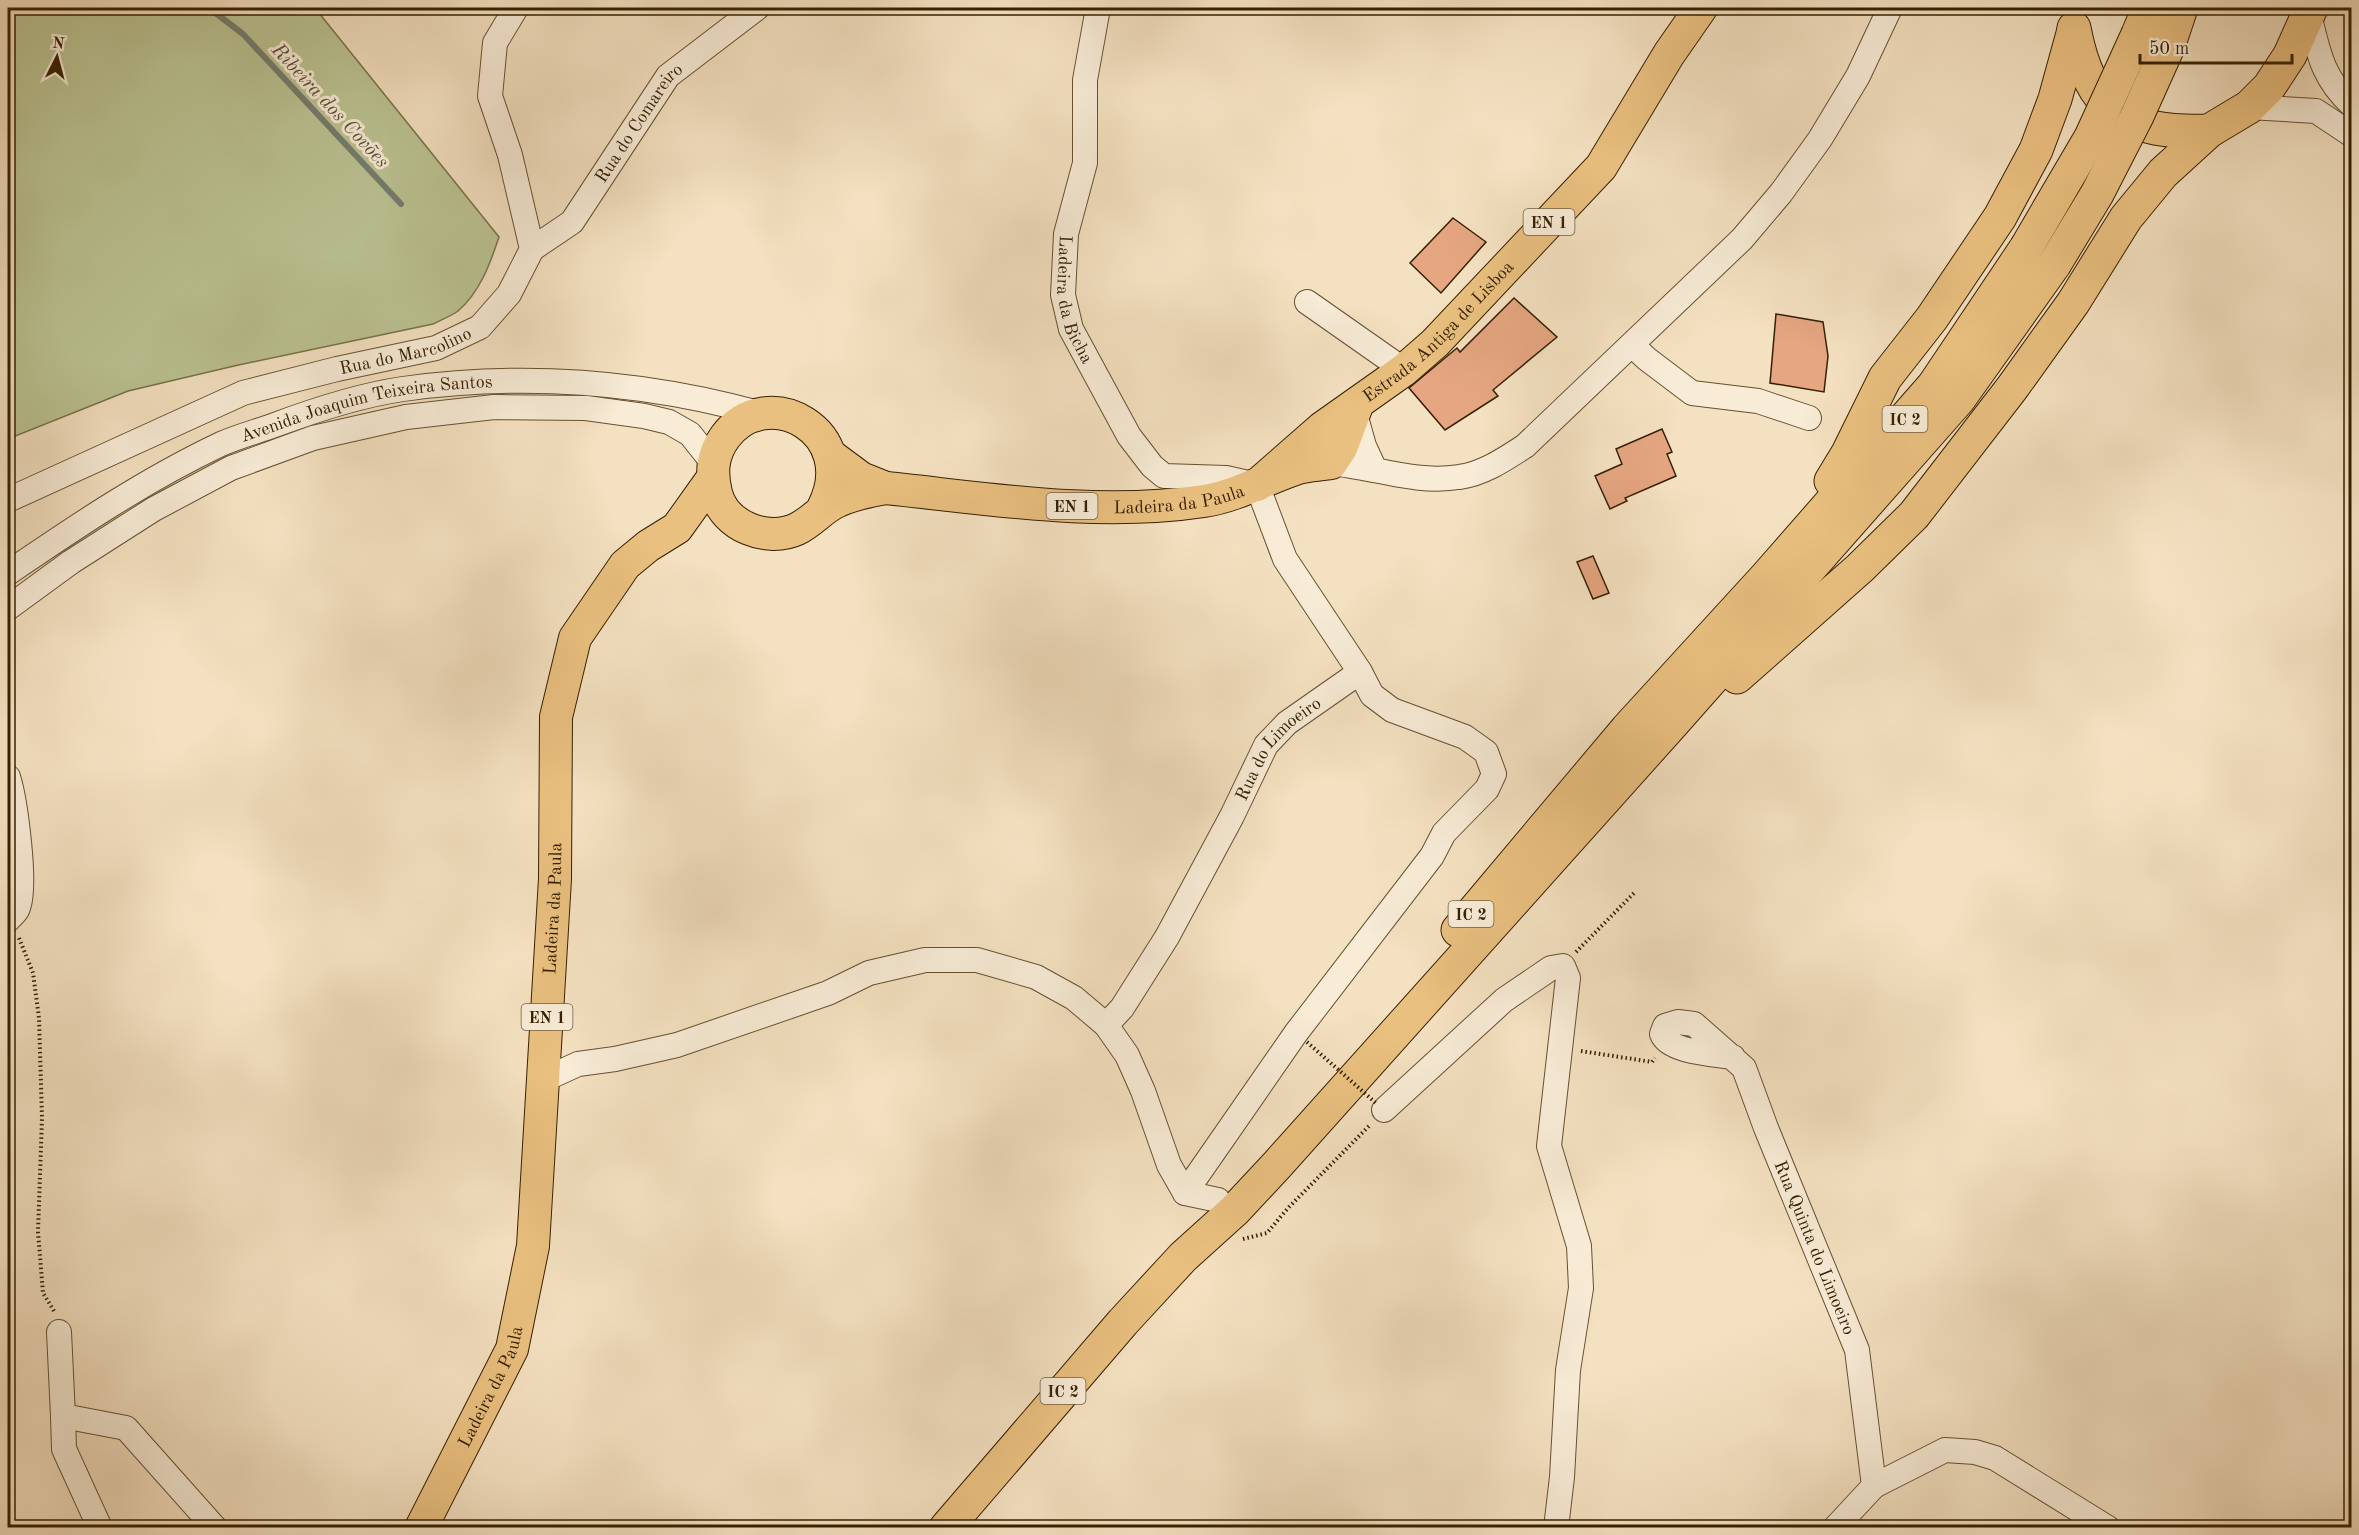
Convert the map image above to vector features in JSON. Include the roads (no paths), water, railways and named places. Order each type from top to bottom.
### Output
[{"type":"highway","name":"IC 2","points":[[946,1527],[1123,1322],[1183,1257],[1242,1203],[1672,724],[1959,399],[2054,265],[2107,174],[2137,116],[2168,47],[2181,8]]},
{"type":"highway","points":[[1672,724],[1739,675],[1868,560],[1914,515],[2012,388],[2073,303],[2126,218],[2163,172],[2209,131],[2249,107],[2270,87],[2285,63],[2310,11]]},
{"type":"highway","points":[[2074,19],[2085,68],[2099,96],[2121,117],[2149,127],[2180,132],[2209,131]]},
{"type":"highway","points":[[1766,577],[1793,533],[1826,489],[1885,378],[1932,318],[2000,217],[2036,150],[2055,99],[2074,19]]},
{"type":"highway","name":"IC 2","points":[[1183,1257],[1218,1200],[1444,947],[1627,729],[1766,577],[1934,385],[2026,248],[2091,137],[2143,21]]},
{"type":"main road","name":"Estrada Antiga de Lisboa","points":[[1257,485],[1322,428],[1357,409],[1435,343],[1601,167],[1669,54],[1701,8]]},
{"type":"main road","points":[[1331,463],[1341,448],[1357,409]]},
{"type":"main road","points":[[779,413],[796,418],[817,433],[830,455],[833,483],[823,508],[811,521],[795,530],[778,534],[760,532],[743,526],[728,514],[717,498],[712,471],[719,446],[730,431],[744,420],[762,414],[779,413]]},
{"type":"main road","name":"EN 1","points":[[830,455],[861,478],[886,488]]},
{"type":"main road","name":"EN 1","points":[[1257,485],[1296,468],[1331,463]]},
{"type":"main road","name":"EN 1","points":[[677,528],[712,471]]},
{"type":"main road","name":"Ladeira da Paula","points":[[886,488],[1054,506],[1134,509],[1207,501],[1257,485]]},
{"type":"main road","name":"EN 1","points":[[823,508],[859,493],[886,488]]},
{"type":"main road","name":"EN 1","points":[[677,528],[702,523],[743,526]]},
{"type":"main road","name":"Ladeira da Paula","points":[[422,1527],[512,1349],[533,1246],[555,879],[556,717],[574,638],[625,565],[648,546],[677,528]]},
{"type":"street","points":[[516,8],[495,43],[490,96],[510,155],[532,249]]},
{"type":"street","name":"Rua do Comareiro","points":[[532,249],[572,222],[668,76],[757,8]]},
{"type":"street","name":"Ladeira da Bicha","points":[[1098,8],[1085,80],[1085,163],[1066,234],[1064,256],[1063,295],[1071,329],[1129,436],[1152,466],[1164,476],[1226,478],[1257,485]]},
{"type":"street","points":[[1322,428],[1324,452],[1331,463],[1415,478],[1460,477],[1496,465],[1525,446],[1742,239],[1781,193],[1820,139],[1858,76],[1890,8]]},
{"type":"street","points":[[2310,11],[2319,57],[2336,90],[2352,105]]},
{"type":"street","points":[[2249,107],[2316,111],[2352,135]]},
{"type":"street","name":"Rua do Marcolino","points":[[8,500],[243,393],[337,369],[435,348],[480,327],[509,294],[532,249]]},
{"type":"street","points":[[1307,302],[1404,369]]},
{"type":"street","points":[[1632,345],[1692,393],[1758,401],[1809,418]]},
{"type":"street","name":"Avenida Joaquim Teixeira Santos","points":[[8,573],[141,485],[222,444],[309,412],[401,390],[492,380],[589,382],[692,396],[762,414]]},
{"type":"street","name":"Avenida Joaquim Teixeira Santos","points":[[8,608],[70,562],[154,509],[231,468],[313,438],[406,417],[494,406],[586,408],[644,416],[669,422],[690,434],[712,471]]},
{"type":"street","points":[[1357,409],[1364,446],[1375,470]]},
{"type":"street","points":[[1185,1193],[1432,856],[1444,833],[1487,789],[1494,774],[1486,752],[1465,737],[1392,710],[1372,695],[1360,672],[1285,559],[1257,485]]},
{"type":"street","name":"Rua do Limoeiro","points":[[1106,1025],[1122,1008],[1167,937],[1232,816],[1266,745],[1287,723],[1360,672]]},
{"type":"street","points":[[8,777],[19,848],[22,888],[18,910],[9,918]]},
{"type":"street","points":[[543,1080],[578,1064],[615,1059],[677,1044],[828,993],[869,973],[925,960],[976,960],[1036,977],[1074,998],[1106,1025],[1127,1055],[1143,1091],[1169,1165],[1185,1193],[1218,1200]]},
{"type":"street","points":[[1381,1107],[1504,1000],[1551,968],[1563,966],[1568,978],[1549,1146],[1579,1246],[1581,1288],[1568,1370],[1556,1527]]},
{"type":"street","name":"Rua Quinta do Limoeiro","points":[[1665,1041],[1662,1034],[1665,1026],[1677,1022],[1694,1024],[1744,1068],[1766,1128],[1857,1350],[1874,1486]]},
{"type":"street","points":[[59,1332],[64,1449],[100,1527]]},
{"type":"street","points":[[63,1416],[126,1428],[215,1527]]},
{"type":"street","points":[[1835,1527],[1874,1486],[1945,1450],[1975,1452],[1995,1458],[2108,1527]]},
{"type":"waterway","name":"Ribeira dos Covões","points":[[209,8],[243,34],[401,204]]}]
